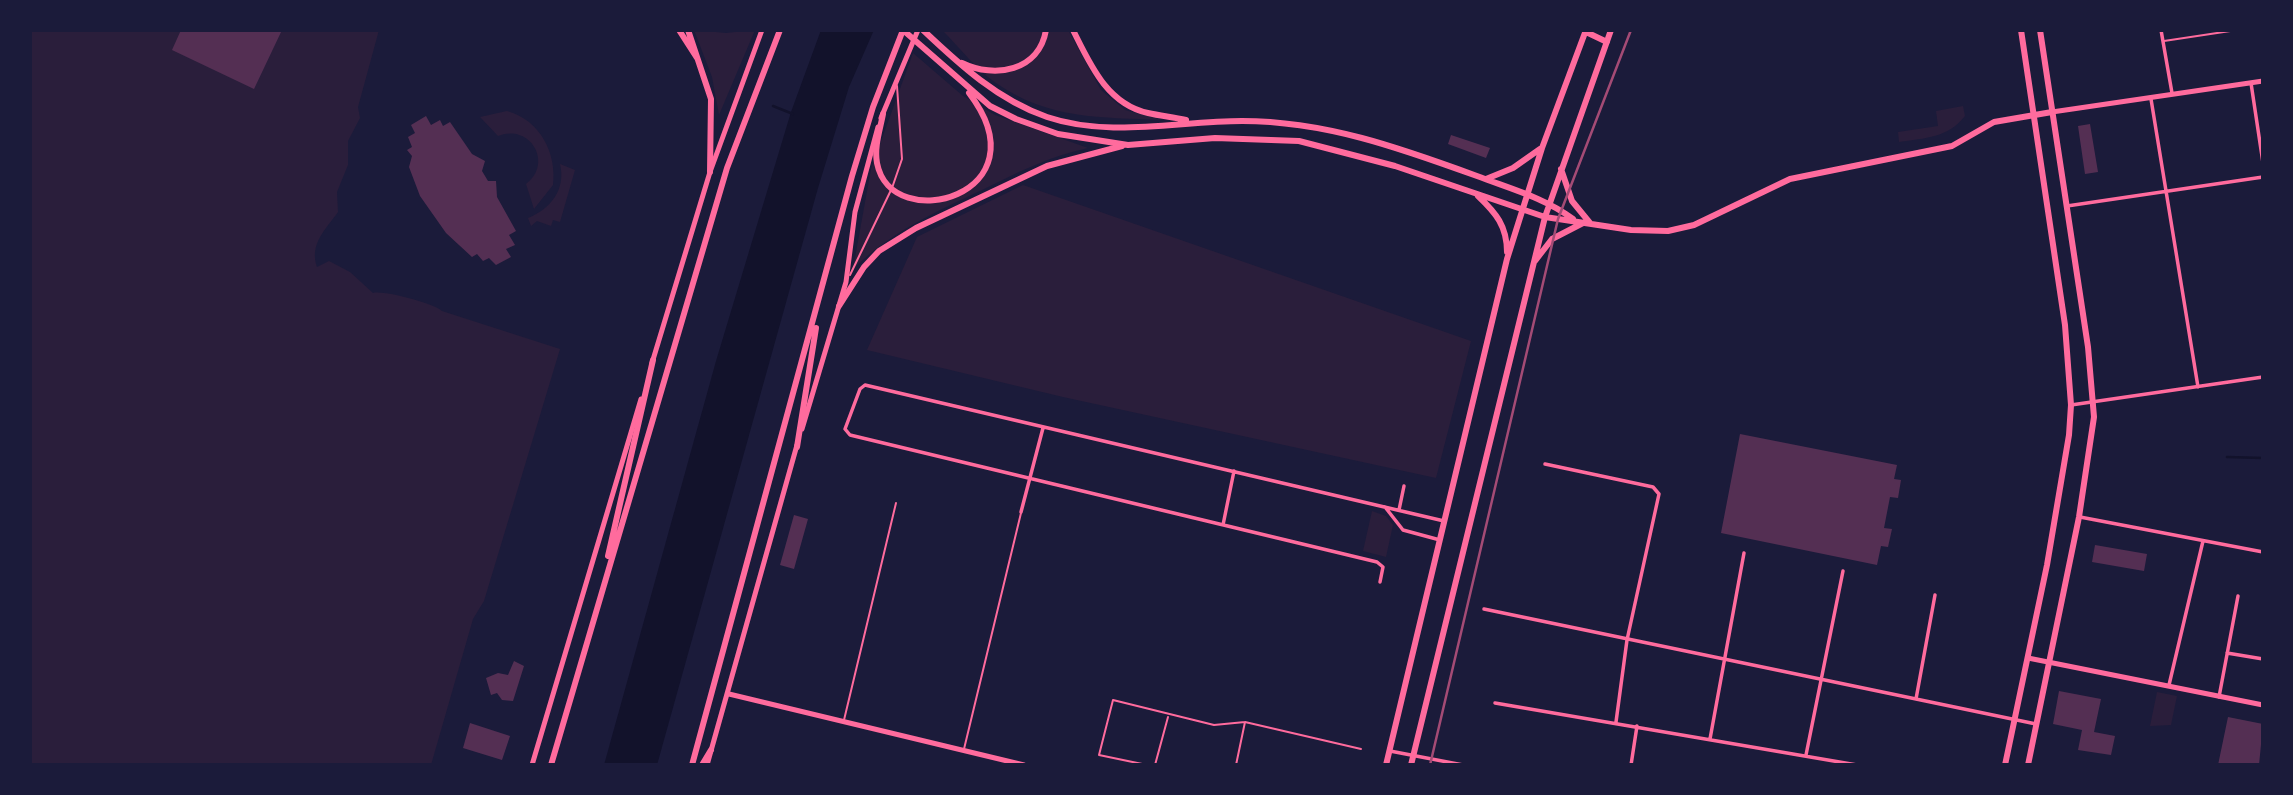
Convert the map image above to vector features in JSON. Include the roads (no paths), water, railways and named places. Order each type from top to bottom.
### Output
[{"type":"main road","points":[[679,30],[703,67]]},
{"type":"main road","points":[[688,30],[703,67],[713,114],[710,172]]},
{"type":"main road","points":[[532,765],[710,172],[762,30]]},
{"type":"main road","points":[[551,765],[727,168],[780,30]]},
{"type":"main road","points":[[692,765],[873,107],[903,30],[990,106],[1034,127],[1058,134],[1128,145]]},
{"type":"main road","points":[[707,765],[846,282],[864,168],[896,78],[920,30],[1006,98],[1050,118],[1098,127],[1191,121],[1275,122],[1338,131],[1403,149],[1549,202],[1583,223],[1648,231],[1694,225],[1790,179],[1952,146],[1994,122],[2263,81]]},
{"type":"main road","points":[[956,59],[988,73],[1009,71],[1034,54],[1046,30]]},
{"type":"main road","points":[[1073,30],[1096,75],[1117,99],[1146,113],[1191,121]]},
{"type":"main road","points":[[1411,765],[1549,202],[1611,30]]},
{"type":"main road","points":[[2005,765],[2060,492],[2071,405],[2065,325],[2021,30]]},
{"type":"main road","points":[[2028,765],[2079,517],[2094,403],[2040,30]]},
{"type":"main road","points":[[1386,765],[1507,259],[1522,209],[1586,31],[1607,42]]},
{"type":"main road","points":[[883,114],[876,161],[884,180],[892,188],[918,202],[948,198],[973,183],[990,161],[993,143],[988,121],[959,81]]},
{"type":"main road","points":[[839,306],[879,251],[916,228],[1047,166],[1128,145],[1215,138],[1276,138],[1395,166],[1545,217],[1575,220]]},
{"type":"main road","points":[[1485,179],[1513,168],[1542,148]]},
{"type":"main road","points":[[1560,168],[1572,201],[1591,225]]},
{"type":"main road","points":[[1477,194],[1499,216],[1506,238],[1507,259]]},
{"type":"main road","points":[[1532,265],[1552,239],[1583,223]]},
{"type":"main road","points":[[797,447],[821,296]]},
{"type":"main road","points":[[604,583],[612,533],[653,360]]},
{"type":"main road","points":[[2028,658],[2263,705]]},
{"type":"main road","points":[[729,694],[1024,765]]},
{"type":"main road","points":[[702,765],[711,750]]},
{"type":"street","points":[[2161,30],[2172,95]]},
{"type":"street","points":[[2251,83],[2263,163]]},
{"type":"street","points":[[2151,99],[2198,387]]},
{"type":"street","points":[[2067,206],[2263,177]]},
{"type":"street","points":[[2071,405],[2263,377]]},
{"type":"street","points":[[1380,582],[1382,567],[1377,562],[850,435],[845,429],[860,389],[865,385],[1444,521]]},
{"type":"street","points":[[1021,512],[1044,428]]},
{"type":"street","points":[[1545,464],[1653,487],[1659,494],[1626,640],[1616,722]]},
{"type":"street","points":[[1223,525],[1234,471]]},
{"type":"street","points":[[1399,510],[1404,486]]},
{"type":"street","points":[[1385,507],[1403,530],[1440,540]]},
{"type":"street","points":[[2079,517],[2263,552]]},
{"type":"street","points":[[2169,686],[2203,541]]},
{"type":"street","points":[[1710,738],[1744,553]]},
{"type":"street","points":[[1806,755],[1843,571]]},
{"type":"street","points":[[1916,699],[1936,595]]},
{"type":"street","points":[[2219,697],[2238,596]]},
{"type":"street","points":[[1484,609],[2036,724]]},
{"type":"street","points":[[2227,653],[2263,659]]},
{"type":"street","points":[[1495,703],[1857,765]]},
{"type":"street","points":[[1631,765],[1637,726]]},
{"type":"street","points":[[1390,751],[1463,765]]},
{"type":"street","points":[[1814,765],[1815,757]]},
{"type":"lane","points":[[2163,41],[2237,30]]},
{"type":"lane","points":[[846,282],[892,188],[902,159],[903,143],[896,78]]},
{"type":"lane","points":[[844,721],[896,503]]},
{"type":"lane","points":[[963,751],[1021,512]]},
{"type":"lane","points":[[1147,765],[1099,755],[1113,701],[1214,725],[1245,722],[1361,749]]},
{"type":"lane","points":[[1155,765],[1168,716]]},
{"type":"lane","points":[[1236,765],[1245,722]]},
{"type":"waterway","points":[[773,106],[793,114]]},
{"type":"waterway","points":[[2227,457],[2263,458]]},
{"type":"railway","points":[[1430,765],[1558,219],[1631,30]]}]
